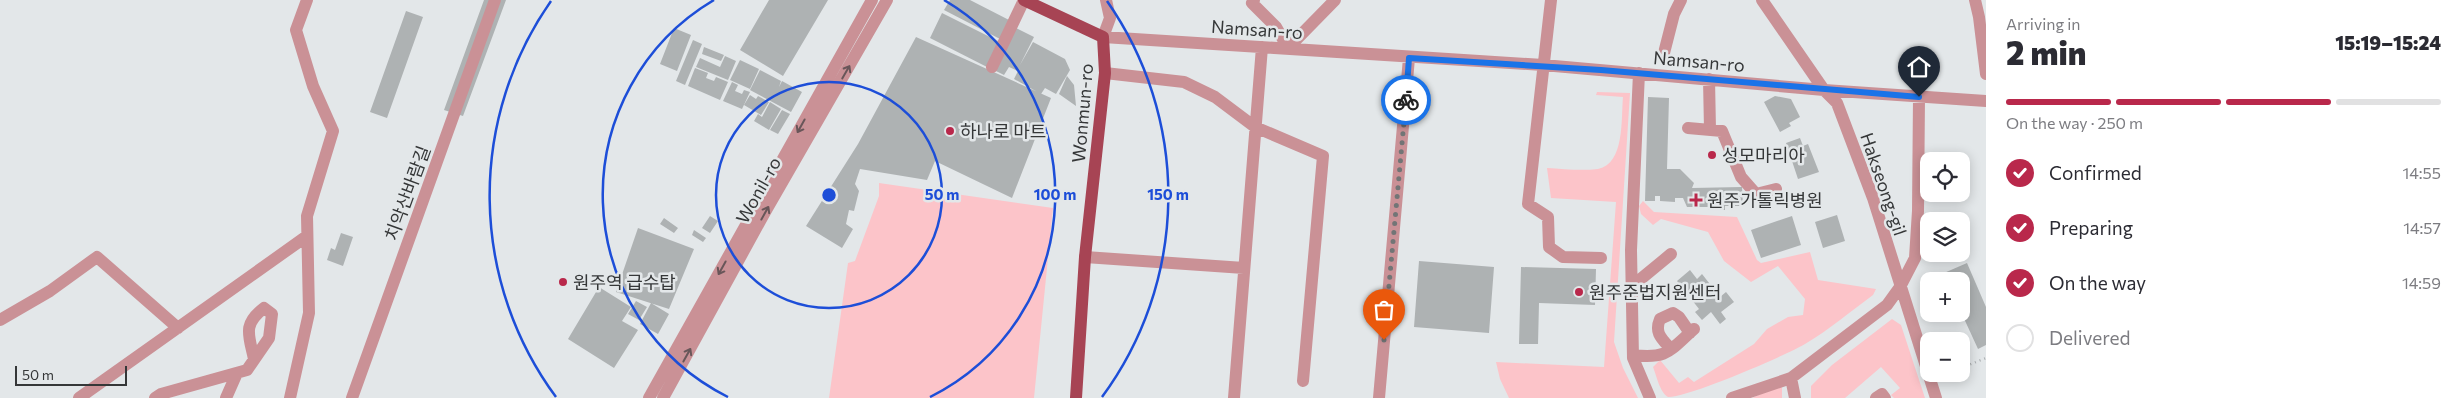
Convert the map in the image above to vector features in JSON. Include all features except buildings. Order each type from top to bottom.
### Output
[{"type":"main road","points":[[1024,0],[1103,37]]},
{"type":"main road","name":"Wonmun-ro","points":[[1076,398],[1085,257],[1105,73],[1103,37]]},
{"type":"street","points":[[290,398],[309,313],[307,216],[333,131],[313,86],[296,30],[307,0]]},
{"type":"street","name":"치악산바람길","points":[[352,398],[494,0]]},
{"type":"street","name":"Wonil-ro","points":[[663,398],[765,212],[887,0]]},
{"type":"street","points":[[992,67],[1024,0]]},
{"type":"street","points":[[1103,37],[1110,18],[1106,0]]},
{"type":"street","points":[[1254,0],[1252,3],[1276,27],[1288,48],[1335,0]]},
{"type":"street","points":[[1551,0],[1528,204],[1548,217],[1549,247],[1563,257],[1600,258]]},
{"type":"street","points":[[1664,53],[1674,14],[1681,0]]},
{"type":"street","name":"Hakseong-gil","points":[[1762,0],[1824,90],[1836,103],[1857,155],[1936,398]]},
{"type":"street","points":[[1975,0],[1980,16],[1986,74]]},
{"type":"street","name":"Wonil-ro","points":[[649,398],[870,4]]},
{"type":"street","name":"Namsan-ro","points":[[1103,37],[1543,66],[1824,90],[1986,101]]},
{"type":"street","points":[[1234,398],[1262,47]]},
{"type":"street","points":[[1379,398],[1409,58]]},
{"type":"street","points":[[1105,73],[1184,82],[1215,97],[1255,127],[1323,156],[1303,381]]},
{"type":"street","points":[[1639,73],[1631,250],[1633,355],[1636,368],[1650,398]]},
{"type":"street","points":[[1709,79],[1710,130]]},
{"type":"street","points":[[1732,398],[1791,378],[1887,304],[1900,287],[1914,258],[1918,211],[1919,97]]},
{"type":"street","points":[[1688,128],[1722,131],[1741,177],[1756,194],[1776,189]]},
{"type":"street","points":[[79,398],[307,236]]},
{"type":"street","points":[[1631,287],[1671,254]]},
{"type":"street","points":[[0,320],[50,291],[97,257],[178,328]]},
{"type":"street","points":[[1085,257],[1244,268]]},
{"type":"street","points":[[1633,355],[1655,357],[1671,349],[1692,331],[1673,313],[1660,319],[1657,326],[1658,335],[1671,349]]},
{"type":"street","points":[[155,398],[161,394],[247,370],[254,360]]},
{"type":"street","points":[[226,398],[237,373]]},
{"type":"street","points":[[1791,378],[1795,398]]},
{"type":"street","points":[[1876,398],[1882,394],[1885,398]]},
{"type":"path","points":[[1970,364],[1986,358]]},
{"type":"shaded area","points":[[1597,92],[1630,93],[1614,342],[1623,368],[1638,398],[1509,398],[1500,379],[1496,362],[1604,367],[1616,202],[1551,198],[1547,168],[1598,169],[1607,165],[1613,159],[1620,139],[1623,97],[1596,95]]},
{"type":"shaded area","points":[[879,183],[1053,208],[1034,398],[829,398],[848,263],[855,261],[879,196]]},
{"type":"shaded area","points":[[1643,201],[1654,212],[1737,217],[1757,260],[1761,263],[1810,252],[1818,280],[1876,289],[1873,295],[1831,327],[1794,350],[1714,384],[1678,396],[1668,397],[1661,388],[1653,367],[1660,360],[1679,383],[1688,377],[1694,382],[1754,344],[1767,329],[1788,317],[1803,315],[1805,299],[1778,266],[1751,282],[1724,261],[1708,232],[1661,219],[1653,225],[1641,214],[1639,206]]},
{"type":"shaded area","points":[[1892,319],[1901,325],[1925,398],[1894,398],[1891,395],[1900,388],[1881,367],[1845,398],[1811,398],[1811,386],[1832,365]]},
{"type":"shaded area","points":[[1780,385],[1782,388],[1782,398],[1752,398]]},
{"type":"way so far","points":[[1384,340],[1406,100]]},
{"type":"place","name":"하나로 마트","points":[[950,131]]},
{"type":"place","name":"성모마리아","points":[[1712,155]]},
{"type":"place","name":"원주가톨릭병원","points":[[1696,200]]},
{"type":"place","name":"원주역 급수탑","points":[[563,282]]},
{"type":"place","name":"원주준법지원센터","points":[[1579,292]]},
{"type":"route","points":[[1406,100],[1409,58],[1601,70],[1919,97]]}]
